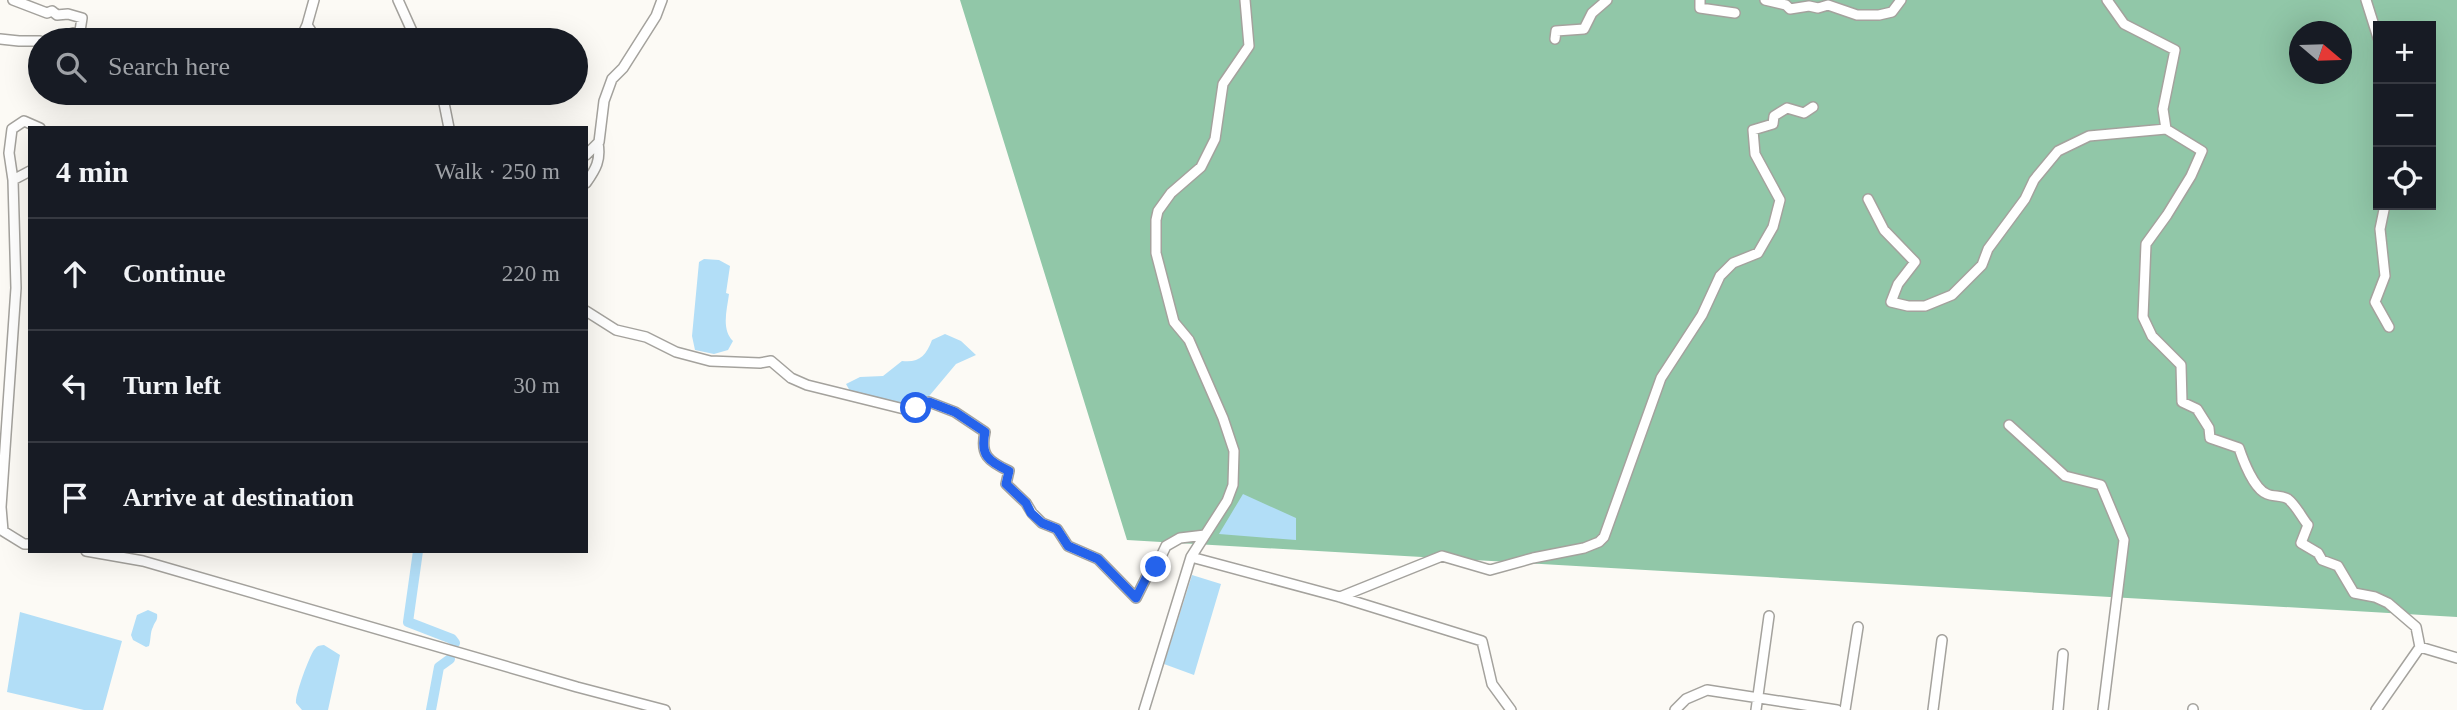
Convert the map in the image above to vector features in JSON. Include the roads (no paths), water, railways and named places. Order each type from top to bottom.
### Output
[{"type":"street","points":[[13,0],[47,13],[52,11],[57,15],[68,14],[82,18],[80,28]]},
{"type":"street","points":[[306,28],[314,0]]},
{"type":"street","points":[[398,0],[411,28]]},
{"type":"street","points":[[588,180],[597,167],[604,101],[612,79],[623,68],[656,16],[662,0]]},
{"type":"street","points":[[1144,710],[1191,557],[1233,485],[1234,451],[1223,418],[1189,340],[1174,322],[1156,253],[1156,220],[1158,211],[1171,192],[1201,167],[1215,139],[1223,84],[1249,46],[1245,0]]},
{"type":"street","points":[[1555,39],[1556,31],[1584,29],[1592,13],[1607,0]]},
{"type":"street","points":[[1700,0],[1700,8],[1705,10],[1735,13]]},
{"type":"street","points":[[1765,0],[1786,5],[1790,9],[1828,5],[1857,15],[1892,12],[1901,0]]},
{"type":"street","points":[[1849,0],[1849,12]]},
{"type":"street","points":[[2107,0],[2124,24],[2175,50],[2163,109],[2166,129]]},
{"type":"street","points":[[2366,0],[2373,22]]},
{"type":"street","points":[[0,38],[28,41]]},
{"type":"street","points":[[444,105],[449,126]]},
{"type":"street","points":[[1339,597],[1442,556],[1490,570],[1532,558],[1584,548],[1604,537],[1661,379],[1702,315],[1720,276],[1732,263],[1758,253],[1773,227],[1780,200],[1755,154],[1753,130],[1773,124],[1774,116],[1787,108],[1804,114],[1813,107]]},
{"type":"street","points":[[28,544],[4,531],[1,507],[16,288],[13,180],[9,153],[12,129],[24,121],[35,126]]},
{"type":"street","points":[[1868,199],[1884,230],[1915,262],[1898,284],[1891,302],[1925,306],[1952,295],[1982,265],[1988,248],[2025,199],[2034,180],[2058,151],[2089,136],[2166,129],[2202,150],[2191,176],[2146,244],[2143,317],[2152,336],[2181,365],[2182,401],[2197,410],[2209,428],[2210,438],[2239,448],[2245,466],[2260,490],[2268,495],[2288,499],[2308,525],[2301,543],[2318,553],[2322,560],[2338,566],[2354,593],[2388,603],[2416,627],[2420,647],[2376,710]]},
{"type":"street","points":[[588,153],[598,143]]},
{"type":"street","points":[[13,180],[28,172]]},
{"type":"street","points":[[2384,210],[2380,229],[2385,276],[2375,302],[2389,327]]},
{"type":"street","points":[[588,305],[598,319]]},
{"type":"street","points":[[588,312],[617,330],[646,337],[676,352],[710,361],[771,361],[791,378],[807,385],[908,410],[928,405],[929,402],[955,412],[985,432],[982,446],[985,454],[998,466],[1009,471],[1006,484],[1026,503],[1031,513],[1042,523],[1057,529],[1068,546],[1098,559],[1136,598],[1166,546],[1180,538],[1205,535]]},
{"type":"street","points":[[2009,425],[2065,476],[2101,485],[2124,540],[2103,710]]},
{"type":"street","points":[[97,553],[143,561],[665,710]]},
{"type":"street","points":[[1191,557],[1339,597],[1482,641],[1492,684],[1511,710]]},
{"type":"street","points":[[1756,710],[1769,617]]},
{"type":"street","points":[[1845,710],[1858,627]]},
{"type":"street","points":[[1933,710],[1942,640]]},
{"type":"street","points":[[2420,647],[2457,658]]},
{"type":"street","points":[[2058,710],[2063,654]]},
{"type":"street","points":[[1675,710],[1686,699],[1707,690],[1837,710]]},
{"type":"water","points":[[704,259],[719,260],[730,266],[726,293],[729,294],[726,325],[733,341],[728,350],[714,354],[695,350],[692,336],[699,262]]},
{"type":"water","points":[[945,334],[961,341],[976,355],[956,364],[925,401],[910,407],[850,391],[846,384],[860,377],[883,376],[902,361],[917,359],[924,354],[932,340]]},
{"type":"water","points":[[1243,494],[1296,518],[1296,540],[1219,534]]},
{"type":"water","points":[[1192,575],[1221,584],[1194,675],[1164,664]]},
{"type":"water","points":[[148,610],[157,614],[157,620],[151,631],[149,646],[146,647],[133,640],[131,635],[137,615]]},
{"type":"water","points":[[20,612],[122,641],[103,710],[84,710],[7,692]]},
{"type":"water","points":[[324,645],[340,655],[328,710],[302,710],[296,703],[303,676],[314,650]]},
{"type":"waterway","points":[[418,553],[408,622],[452,639],[455,643]]},
{"type":"waterway","points":[[431,710],[439,667],[450,659]]}]
